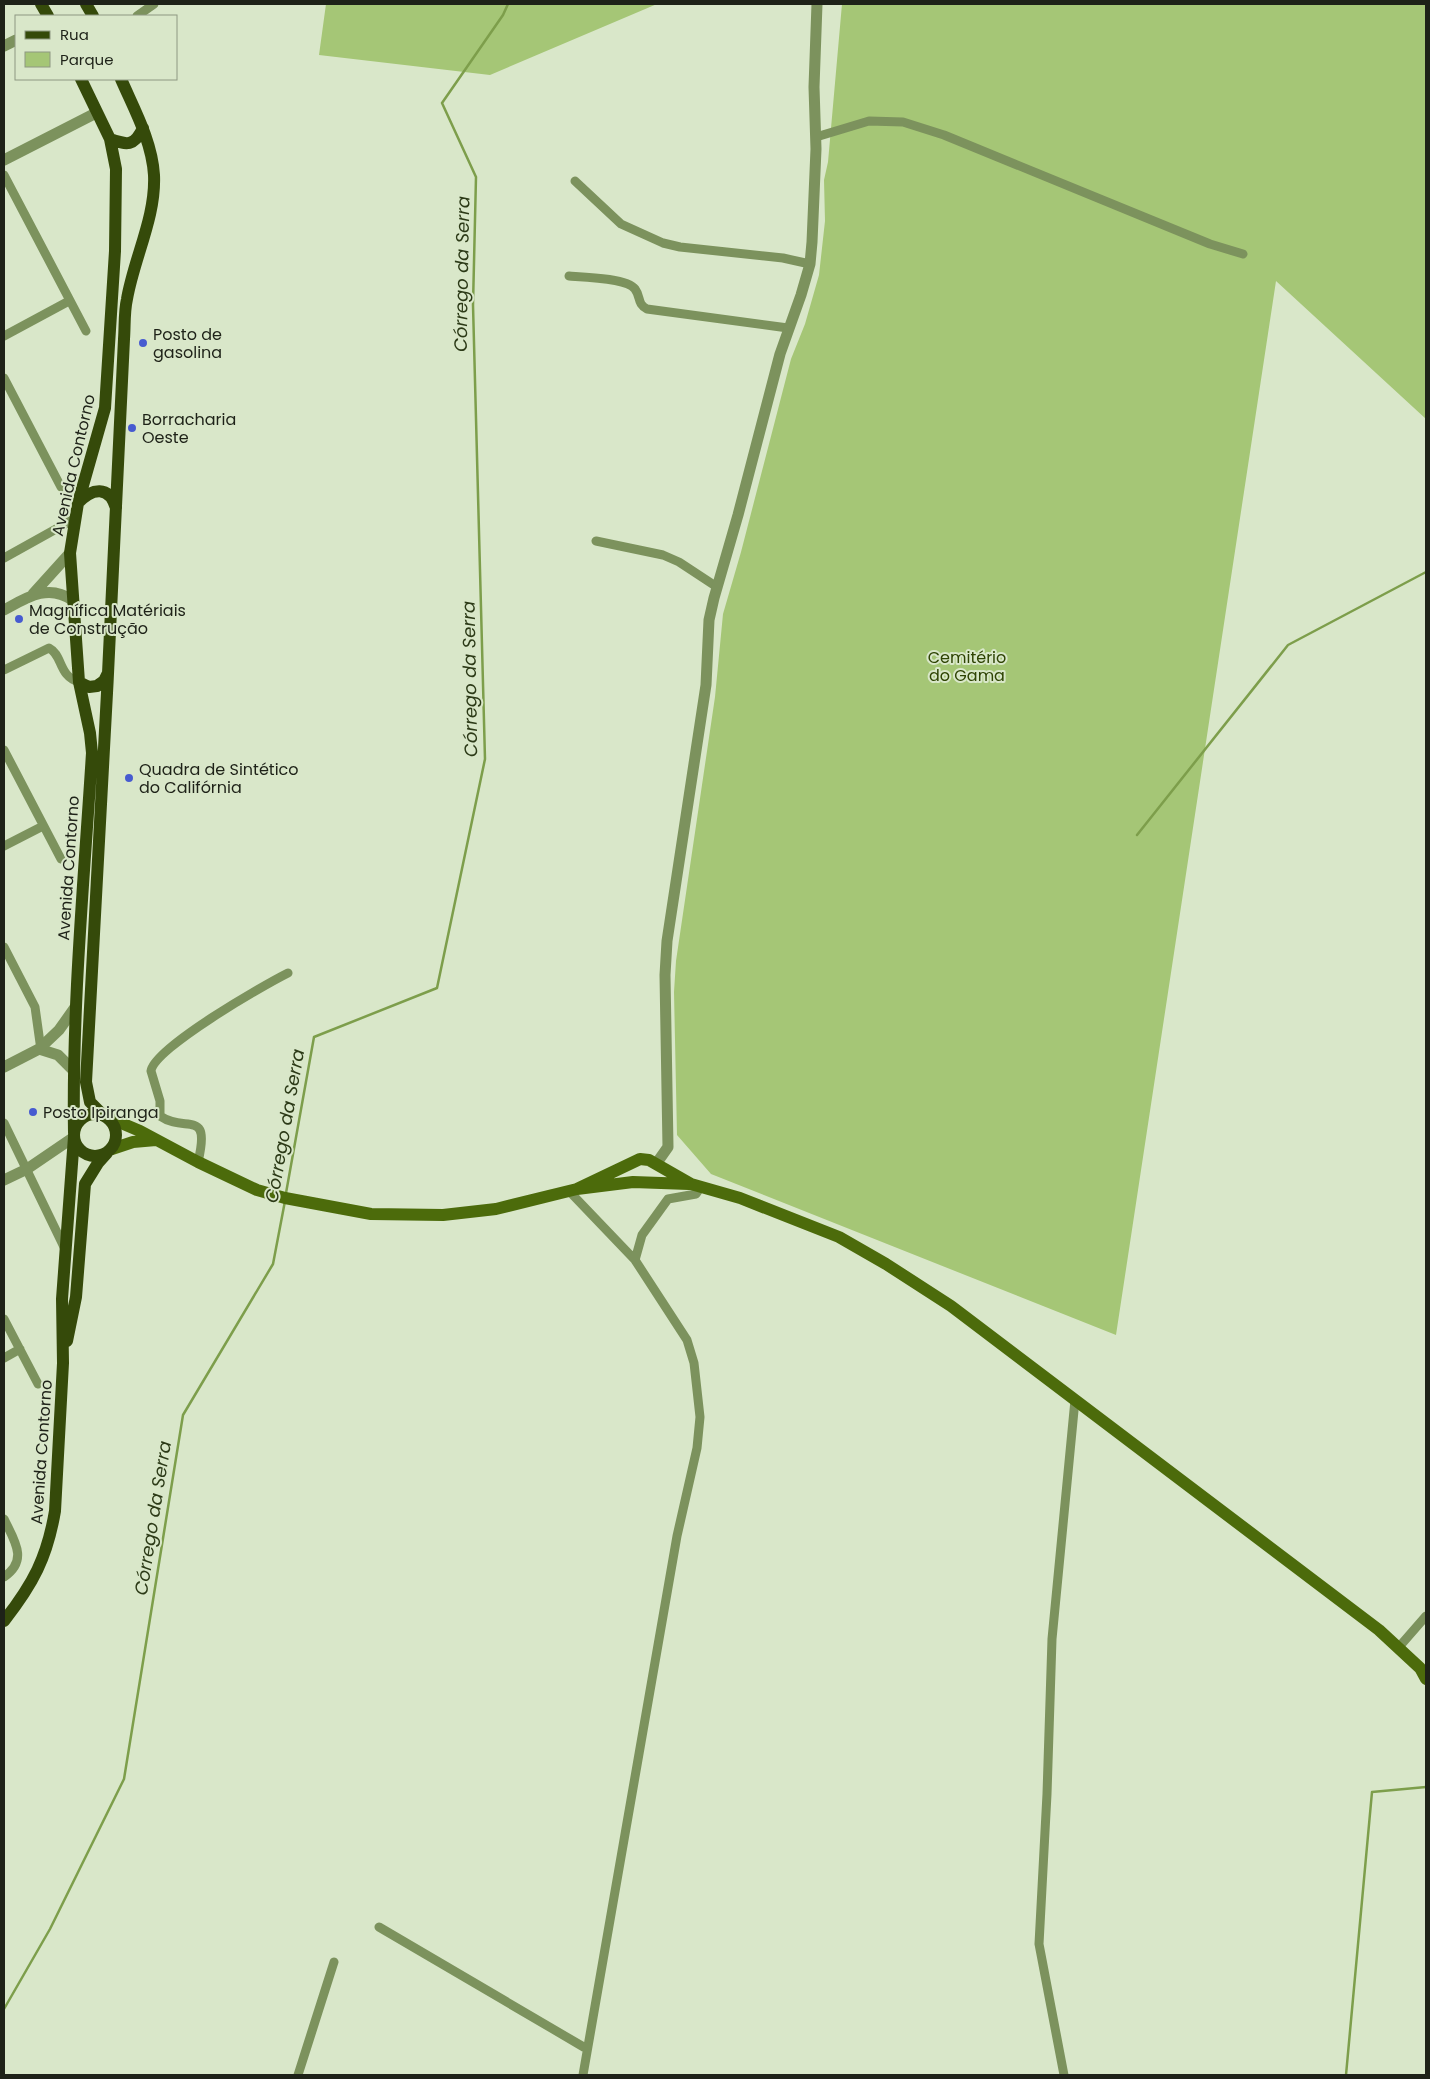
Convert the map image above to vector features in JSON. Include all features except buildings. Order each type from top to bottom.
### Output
[{"type":"main road","points":[[41,4],[47,15]]},
{"type":"main road","points":[[86,4],[93,15]]},
{"type":"main road","name":"Avenida Contorno","points":[[4,1621],[37,1573],[51,1535],[55,1511],[63,1363],[62,1299],[74,1135],[73,1070],[76,1006],[92,753],[90,733],[78,682],[70,553],[74,519],[105,408],[116,169],[110,139],[81,80]]},
{"type":"main road","name":"Avenida Contorno","points":[[105,1116],[90,1102],[86,1082],[111,585],[117,511],[126,299],[154,191],[153,162],[143,128],[121,80]]},
{"type":"main road","points":[[110,139],[131,144],[143,128]]},
{"type":"main road","points":[[112,281],[126,299]]},
{"type":"main road","points":[[107,368],[122,387]]},
{"type":"main road","points":[[78,503],[89,493],[101,492],[110,495],[117,511]]},
{"type":"main road","points":[[78,682],[89,687],[97,686],[104,681],[108,673]]},
{"type":"main road","points":[[156,1140],[133,1142],[95,1157],[89,1156],[78,1149],[74,1135],[79,1121],[84,1117],[96,1114],[105,1116],[156,1140],[257,1190],[285,1198],[371,1214],[442,1215],[496,1209],[573,1190],[633,1182],[696,1186],[740,1198],[795,1218],[839,1237],[886,1264],[951,1306],[1379,1630],[1420,1668],[1426,1679]]},
{"type":"main road","points":[[105,1116],[112,1122],[117,1136],[110,1151]]},
{"type":"main road","name":"Avenida Contorno","points":[[63,1363],[76,1297],[85,1184],[98,1162],[110,1151]]},
{"type":"main road","points":[[573,1190],[640,1159],[649,1160],[696,1186]]},
{"type":"main road","points":[[633,1163],[628,1171],[633,1182]]},
{"type":"main road","points":[[648,1183],[655,1175],[656,1164]]},
{"type":"street","points":[[138,15],[154,4]]},
{"type":"street","points":[[656,1164],[668,1147],[665,975],[667,941],[706,685],[709,620],[769,393],[788,328],[801,295],[810,264],[816,137],[814,62],[817,4]]},
{"type":"street","points":[[4,160],[96,113]]},
{"type":"street","points":[[816,137],[869,121],[903,122],[944,135],[1210,244],[1243,254]]},
{"type":"street","points":[[4,175],[86,331]]},
{"type":"street","points":[[575,181],[621,224],[663,244],[680,248],[783,258],[810,264]]},
{"type":"street","points":[[569,276],[608,280],[628,285],[636,290],[642,307],[652,310],[788,328]]},
{"type":"street","points":[[4,336],[69,301]]},
{"type":"street","points":[[4,378],[61,487]]},
{"type":"street","points":[[4,557],[74,519]]},
{"type":"street","points":[[596,541],[663,555],[679,562],[717,587]]},
{"type":"street","points":[[32,595],[70,553]]},
{"type":"street","points":[[4,610],[32,595],[48,591],[59,593],[72,600]]},
{"type":"street","points":[[4,670],[49,648],[54,650],[64,672],[72,680],[78,682]]},
{"type":"street","points":[[5,755],[61,859]]},
{"type":"street","points":[[4,846],[42,826]]},
{"type":"street","points":[[4,947],[35,1007],[40,1049]]},
{"type":"street","points":[[198,1162],[202,1145],[201,1132],[190,1123],[160,1116],[160,1101],[153,1079],[152,1067],[160,1056],[192,1032],[268,983],[288,973]]},
{"type":"street","points":[[4,1067],[40,1049],[59,1030],[76,1006]]},
{"type":"street","points":[[40,1049],[58,1055],[73,1070]]},
{"type":"street","points":[[4,1123],[66,1251]]},
{"type":"street","points":[[4,1180],[27,1169],[74,1135]]},
{"type":"street","points":[[635,1260],[642,1235],[668,1200],[696,1194],[696,1186]]},
{"type":"street","points":[[573,1190],[635,1260],[688,1340],[694,1363],[700,1417],[697,1448],[676,1545],[583,2075]]},
{"type":"street","points":[[4,1319],[38,1384]]},
{"type":"street","points":[[4,1358],[20,1349]]},
{"type":"street","points":[[1064,2075],[1039,1944],[1047,1794],[1052,1639],[1075,1400]]},
{"type":"street","points":[[4,1519],[18,1546],[18,1555],[14,1568],[4,1577]]},
{"type":"street","points":[[1399,1647],[1426,1616]]},
{"type":"street","points":[[379,1926],[587,2049]]},
{"type":"street","points":[[298,2075],[334,1962]]},
{"type":"green space","points":[[326,4],[657,4],[490,75],[319,55]]},
{"type":"green space","name":"Cemitério do Gama","points":[[842,4],[1426,4],[1426,419],[1276,281],[1116,1335],[711,1174],[677,1135],[674,992],[676,961],[715,697],[723,614],[791,359],[805,324],[819,275],[825,221],[824,180],[828,162]]},
{"type":"waterway","name":"Córrego da Serra","points":[[286,1193],[314,1037],[437,988],[485,759],[473,305],[476,177],[442,103],[503,15],[508,4]]},
{"type":"waterway","points":[[1137,835],[1288,645],[1426,572]]},
{"type":"waterway","name":"Córrego da Serra","points":[[4,2009],[50,1929],[124,1779],[183,1415],[273,1264],[285,1201]]},
{"type":"waterway","points":[[1346,2075],[1372,1792],[1426,1787]]},
{"type":"place","name":"Posto de gasolina","points":[[143,343]]},
{"type":"place","name":"Borracharia Oeste","points":[[132,428]]},
{"type":"place","name":"Magnífica Matériais de Construção","points":[[19,619]]},
{"type":"place","name":"Quadra de Sintético do Califórnia","points":[[129,778]]},
{"type":"place","name":"Posto Ipiranga","points":[[33,1112]]}]
